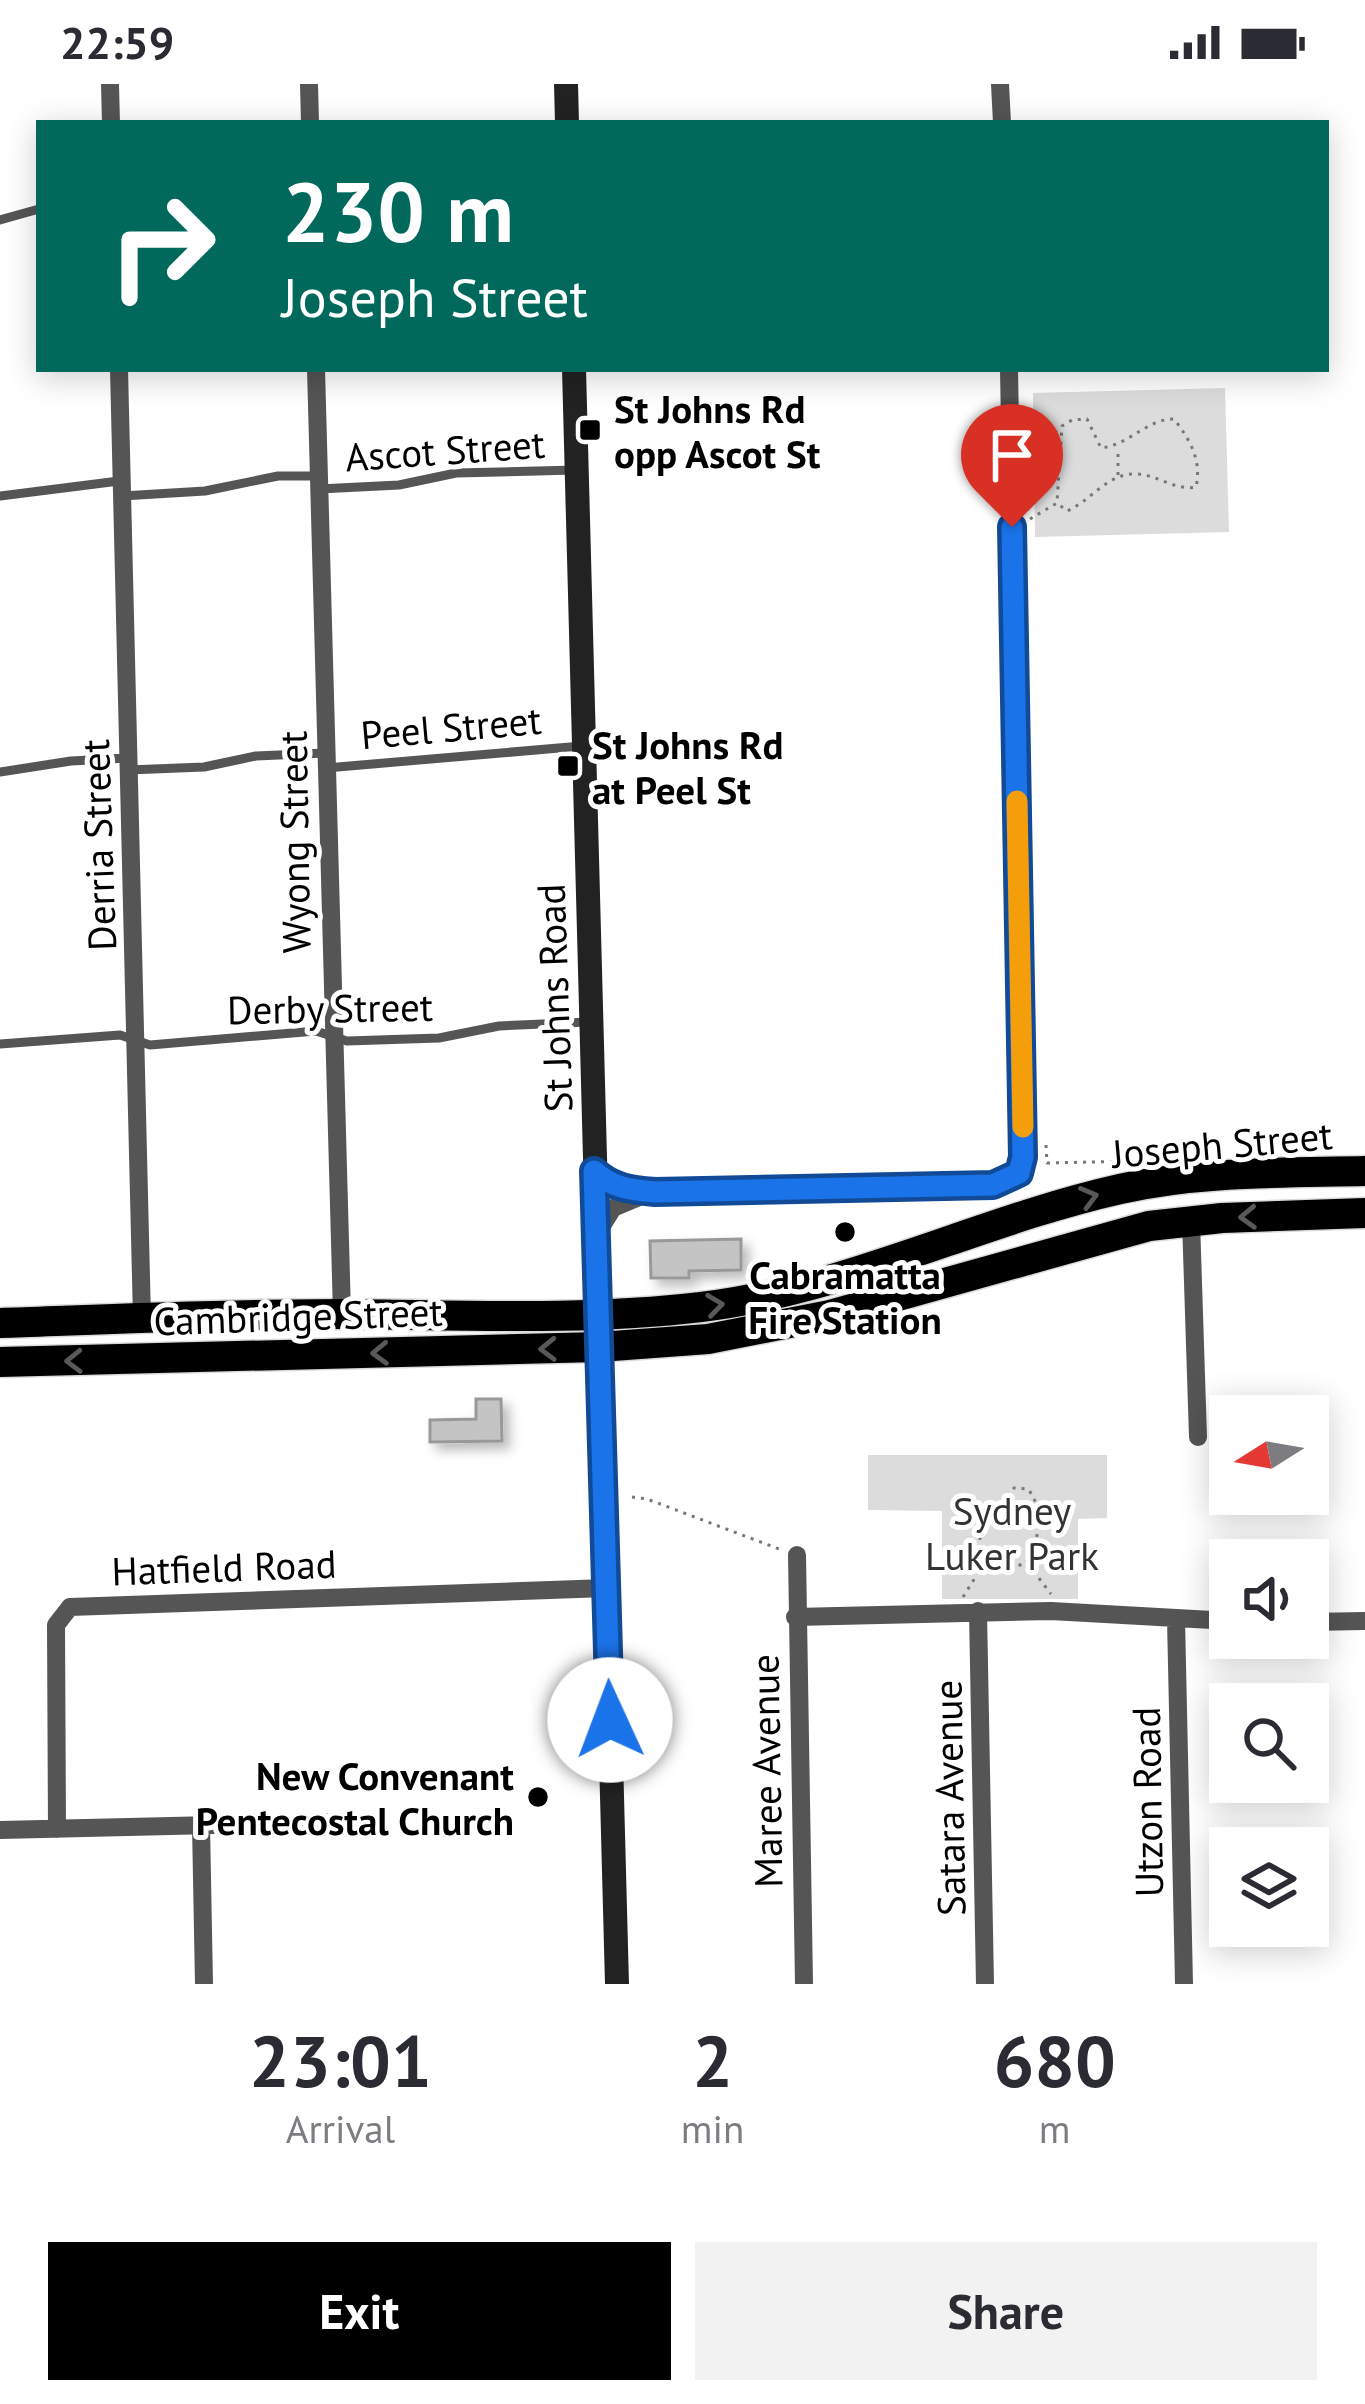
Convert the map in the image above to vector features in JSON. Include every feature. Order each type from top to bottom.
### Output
[{"type":"highway","name":"Joseph Street","points":[[598,1313],[699,1307],[771,1296],[1041,1210],[1151,1183],[1365,1171]]},
{"type":"highway","name":"Joseph Street","points":[[599,1347],[708,1339],[779,1327],[1094,1238],[1191,1221],[1365,1213]]},
{"type":"highway","name":"Cambridge Street","points":[[0,1323],[598,1313]]},
{"type":"highway","name":"Cambridge Street","points":[[0,1362],[599,1347]]},
{"type":"main road","points":[[566,84],[567,120]]},
{"type":"main road","name":"St Johns Road","points":[[574,372],[617,1984]]},
{"type":"street","points":[[110,84],[111,120]]},
{"type":"street","points":[[309,84],[310,120]]},
{"type":"street","points":[[1000,84],[1001,120]]},
{"type":"street","name":"Derria Street","points":[[119,372],[142,1319]]},
{"type":"street","name":"Wyong Street","points":[[316,372],[342,1314]]},
{"type":"street","points":[[594,1171],[629,1190],[655,1192],[993,1185],[1019,1173],[1023,1157],[1009,372]]},
{"type":"street","points":[[596,1235],[613,1208],[655,1192]]},
{"type":"street","points":[[1191,1221],[1198,1437]]},
{"type":"street","name":"Maree Avenue","points":[[797,1556],[804,1984]]},
{"type":"street","name":"Hatfield Road","points":[[57,1829],[56,1625],[70,1607],[606,1588]]},
{"type":"street","points":[[795,1617],[1051,1611],[1209,1620]]},
{"type":"street","name":"Satara Avenue","points":[[969,1612],[985,1984]]},
{"type":"street","name":"Utzon Road","points":[[1176,1619],[1184,1984]]},
{"type":"street","points":[[1329,1622],[1365,1621]]},
{"type":"street","points":[[0,1830],[380,1821]]},
{"type":"street","points":[[201,1825],[204,1984]]},
{"type":"lane","points":[[0,220],[36,210]]},
{"type":"lane","name":"Ascot Street","points":[[0,496],[122,488],[205,491],[278,476],[399,484],[456,473],[576,470]]},
{"type":"lane","name":"Peel Street","points":[[0,772],[71,761],[204,767],[256,756],[326,760],[582,746]]},
{"type":"lane","name":"Derby Street","points":[[0,1044],[120,1034],[150,1046],[316,1031],[347,1041],[439,1038],[499,1026],[592,1022]]},
{"type":"path","points":[[1011,416],[1061,434]]},
{"type":"path","points":[[1087,419],[1101,448],[1118,446],[1161,419],[1174,419],[1192,442],[1199,474],[1196,487],[1185,489],[1138,474],[1118,476],[1067,511],[1057,503],[1061,427],[1072,420],[1087,419]]},
{"type":"path","points":[[1118,446],[1118,476]]},
{"type":"path","points":[[1012,479],[1058,481]]},
{"type":"path","points":[[1012,527],[1057,503]]},
{"type":"path","points":[[1046,1145],[1047,1163]]},
{"type":"path","points":[[969,1612],[970,1581],[983,1564],[979,1531],[1014,1488],[1028,1490],[1039,1512],[1039,1532],[1027,1563]]},
{"type":"path","points":[[632,1497],[797,1556]]},
{"type":"path","points":[[983,1564],[1002,1571],[1027,1563]]},
{"type":"path","points":[[1027,1563],[1050,1589],[1051,1611]]},
{"type":"green space","points":[[1225,388],[1229,532],[1035,537],[1033,393]]},
{"type":"green space","name":"Sydney Luker Park","points":[[868,1455],[1107,1455],[1107,1518],[1078,1519],[1078,1599],[942,1599],[942,1511],[868,1510]]},
{"type":"building","name":"Cabramatta Fire Station","points":[[741,1239],[741,1270],[689,1271],[689,1278],[651,1278],[650,1241]]},
{"type":"building","points":[[476,1399],[501,1399],[502,1441],[430,1442],[430,1420],[476,1419]]},
{"type":"slow traffic","points":[[1017,801],[1023,1127]]},
{"type":"place","name":"St Johns Rd opp Ascot St","points":[[590,430]]},
{"type":"place","name":"St Johns Rd at Peel St","points":[[568,766]]},
{"type":"place","name":"Cabramatta Fire Station","points":[[845,1232]]},
{"type":"place","name":"New Convenant Pentecostal Church","points":[[538,1797]]},
{"type":"route","points":[[610,1720],[594,1171],[629,1190],[655,1192],[993,1185],[1019,1173],[1023,1157],[1012,527]]}]
